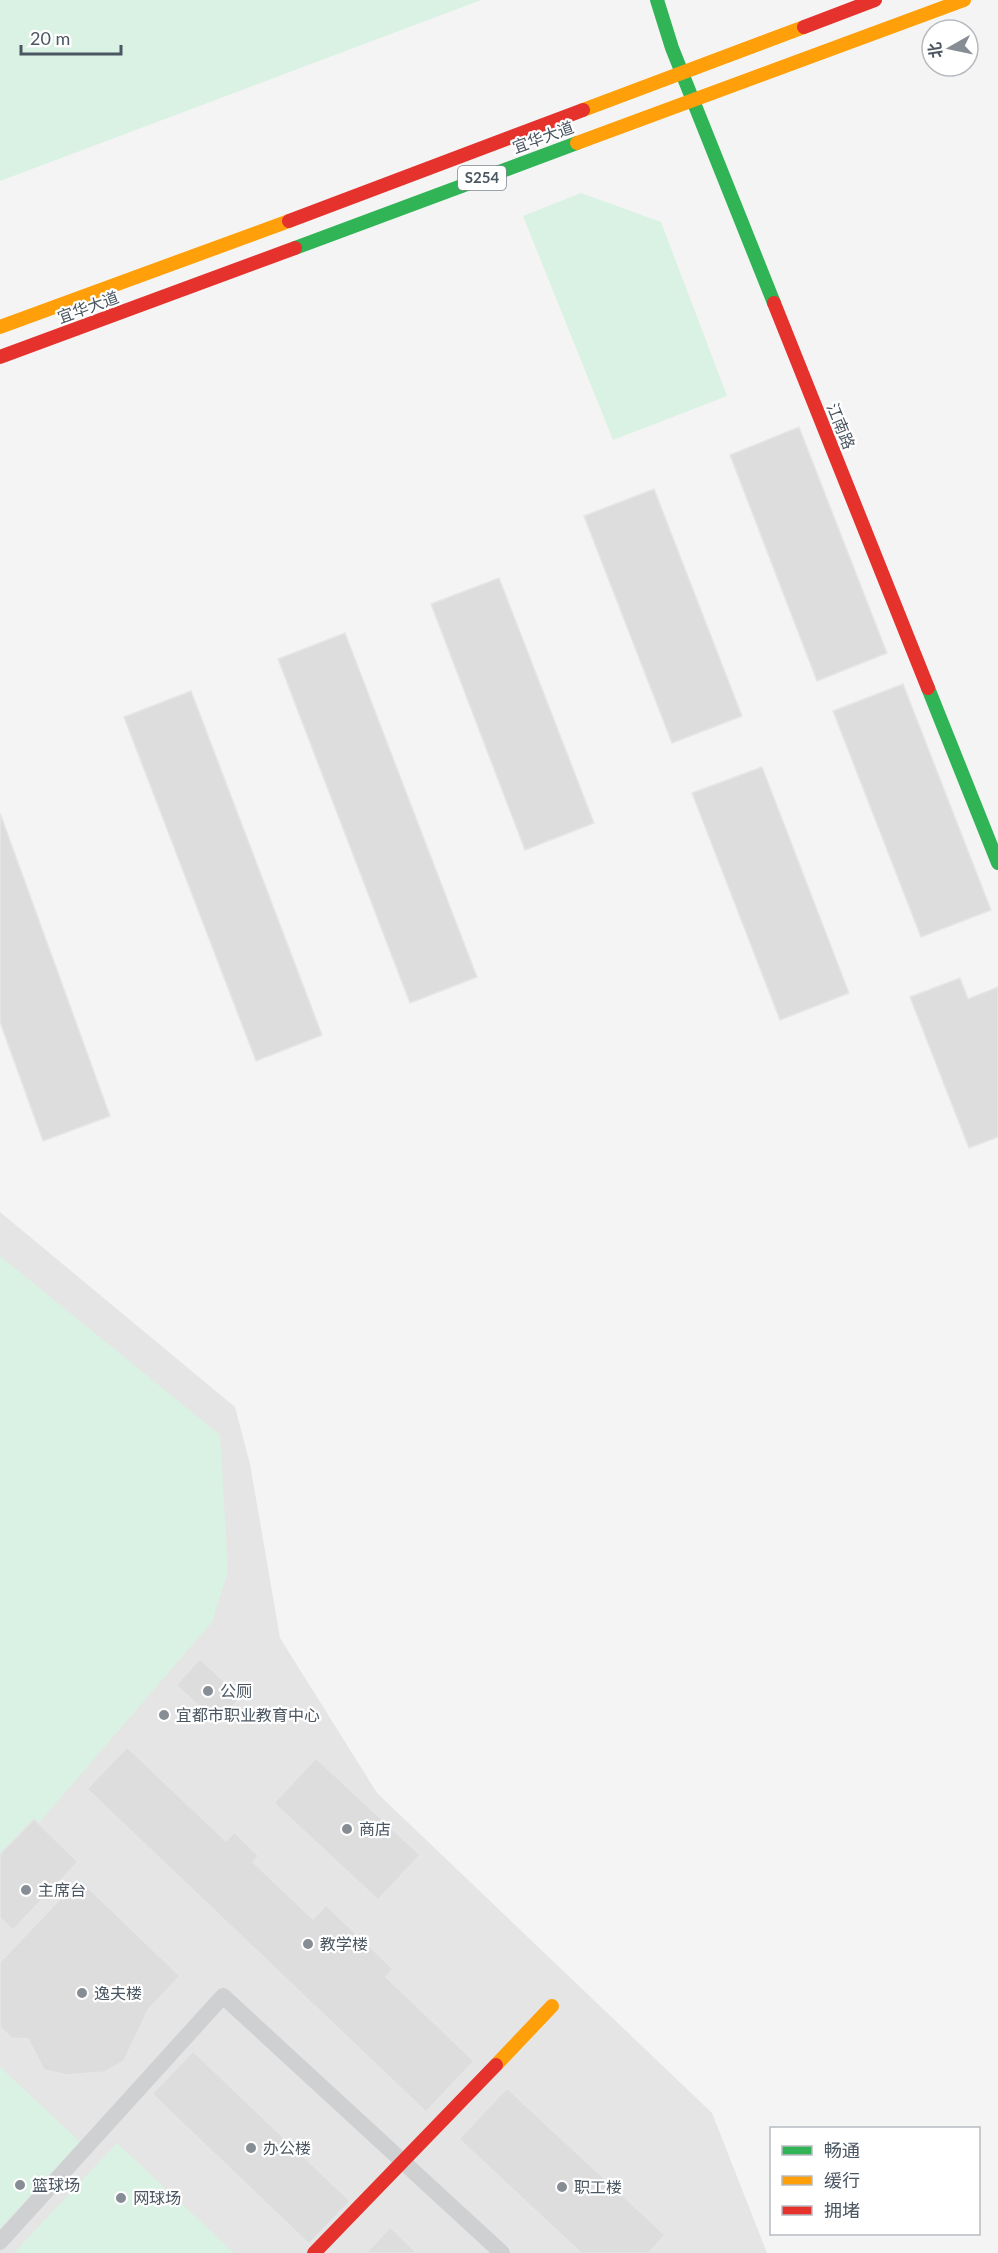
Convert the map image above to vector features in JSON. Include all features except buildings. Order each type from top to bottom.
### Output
[{"type":"main road","name":"江南路","points":[[657,0],[672,48],[692,99],[998,863]]},
{"type":"main road","name":"宜华大道","points":[[0,327],[404,178],[875,0]]},
{"type":"main road","name":"宜华大道","points":[[0,357],[964,0]]},
{"type":"main road","points":[[314,2253],[552,2006]]},
{"type":"lane","points":[[0,2242],[223,1996],[502,2253]]},
{"type":"shaded area","name":"宜都市职业教育中心","points":[[0,1212],[235,1407],[250,1464],[280,1638],[377,1793],[712,2113],[767,2253],[0,2253]]},
{"type":"green space","points":[[0,0],[481,0],[0,181]]},
{"type":"green space","points":[[581,193],[661,222],[727,396],[613,440],[523,216]]},
{"type":"green space","points":[[0,1256],[220,1435],[228,1571],[212,1622],[0,1868]]},
{"type":"green space","name":"篮球场","points":[[0,2067],[80,2142],[0,2228]]},
{"type":"green space","name":"网球场","points":[[117,2143],[234,2253],[14,2253]]},
{"type":"traffic: fast","points":[[657,0],[672,48],[774,303]]},
{"type":"traffic: fast","points":[[295,248],[577,143]]},
{"type":"traffic: fast","points":[[928,688],[998,863]]},
{"type":"traffic: slow","points":[[577,143],[964,0]]},
{"type":"traffic: slow","points":[[583,110],[804,27]]},
{"type":"traffic: slow","points":[[0,327],[289,221]]},
{"type":"traffic: slow","points":[[496,2065],[552,2006]]},
{"type":"traffic: jam","points":[[804,27],[875,0]]},
{"type":"traffic: jam","points":[[289,221],[583,110]]},
{"type":"traffic: jam","points":[[0,357],[295,248]]},
{"type":"traffic: jam","points":[[774,303],[928,688]]},
{"type":"traffic: jam","points":[[314,2253],[496,2065]]},
{"type":"place","name":"公厕","points":[[208,1691]]},
{"type":"place","name":"宜都市职业教育中心","points":[[164,1715]]},
{"type":"place","name":"商店","points":[[347,1829]]},
{"type":"place","name":"主席台","points":[[26,1890]]},
{"type":"place","name":"教学楼","points":[[308,1944]]},
{"type":"place","name":"逸夫楼","points":[[82,1993]]},
{"type":"place","name":"办公楼","points":[[251,2148]]},
{"type":"place","name":"篮球场","points":[[20,2185]]},
{"type":"place","name":"职工楼","points":[[562,2187]]},
{"type":"place","name":"网球场","points":[[121,2198]]}]
